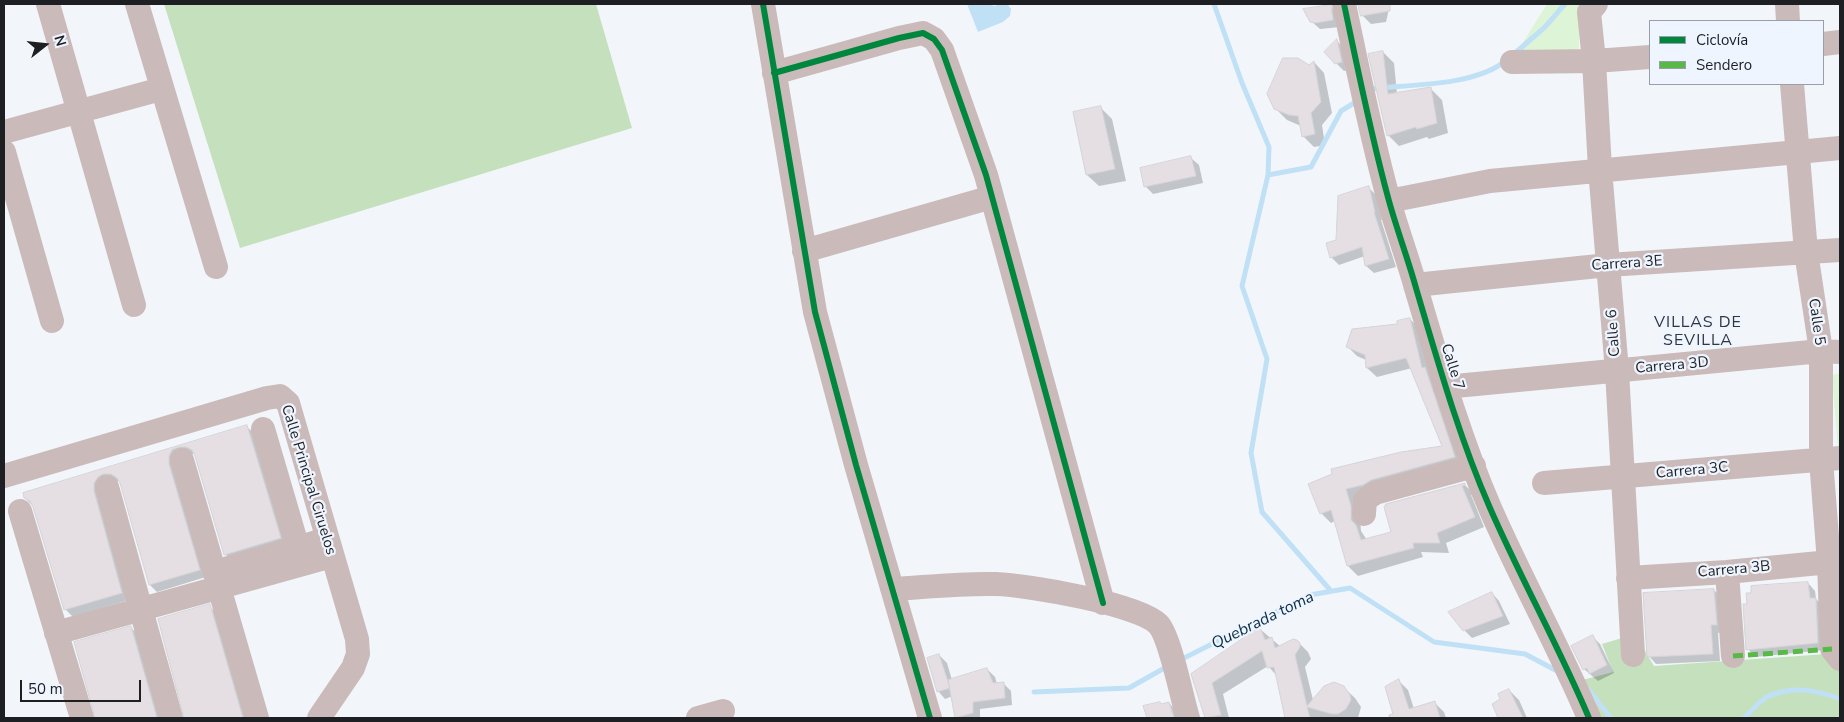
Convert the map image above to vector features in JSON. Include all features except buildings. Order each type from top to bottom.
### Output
[{"type":"street","points":[[48,4],[134,305]]},
{"type":"street","points":[[137,4],[161,89],[216,266]]},
{"type":"street","points":[[763,4],[817,321],[856,465],[930,718]]},
{"type":"street","name":"Calle 7","points":[[1344,4],[1362,92],[1389,201],[1445,388],[1490,507],[1589,718]]},
{"type":"street","points":[[1787,4],[1788,20]]},
{"type":"street","name":"Calle 6","points":[[1592,8],[1600,169],[1617,371],[1633,655]]},
{"type":"street","points":[[774,73],[922,34],[934,39],[942,50],[986,175],[1104,602]]},
{"type":"street","points":[[1824,44],[1840,42]]},
{"type":"street","points":[[1512,62],[1649,57]]},
{"type":"street","name":"Calle 5","points":[[1792,85],[1806,252],[1830,352],[1831,459],[1835,562],[1832,649],[1840,659]]},
{"type":"street","points":[[4,132],[161,89]]},
{"type":"street","points":[[1389,201],[1490,181],[1600,169],[1840,148]]},
{"type":"street","points":[[4,152],[52,322]]},
{"type":"street","points":[[804,251],[992,197]]},
{"type":"street","name":"Carrera 3E","points":[[1415,285],[1608,265],[1840,250]]},
{"type":"street","name":"Carrera 3D","points":[[1445,388],[1830,352]]},
{"type":"street","name":"Calle Principal Ciruelos","points":[[4,476],[267,398],[280,396],[288,404],[357,639],[358,654],[353,668],[319,718]]},
{"type":"street","points":[[263,429],[301,556]]},
{"type":"street","name":"Carrera 3C","points":[[1544,483],[1831,459]]},
{"type":"street","points":[[182,460],[257,718]]},
{"type":"street","points":[[1364,514],[1365,500],[1375,493],[1474,466]]},
{"type":"street","points":[[107,487],[171,718]]},
{"type":"street","points":[[20,511],[82,718]]},
{"type":"street","points":[[55,626],[330,547]]},
{"type":"street","name":"Carrera 3B","points":[[1628,578],[1727,572],[1835,562]]},
{"type":"street","points":[[1727,572],[1733,656]]},
{"type":"street","points":[[893,589],[996,584],[1042,590],[1104,602],[1135,611],[1158,624],[1166,637],[1188,718]]},
{"type":"street","points":[[698,718],[723,711]]},
{"type":"green space","points":[[164,4],[596,4],[632,128],[240,248]]},
{"type":"green space","points":[[1547,4],[1582,4],[1579,11],[1579,56],[1513,58]]},
{"type":"green space","points":[[1840,373],[1840,450],[1838,450],[1832,375]]},
{"type":"green space","points":[[1635,634],[1654,666],[1827,654],[1840,656],[1840,718],[1577,718],[1571,683],[1613,672],[1602,644]]},
{"type":"water","points":[[967,4],[1008,5],[1011,9],[1010,16],[1003,22],[978,32]]},
{"type":"waterway","points":[[1214,4],[1242,83],[1269,147],[1268,175],[1242,286],[1267,359],[1251,453],[1262,512],[1331,591]]},
{"type":"waterway","points":[[1514,54],[1545,27],[1565,4]]},
{"type":"waterway","points":[[1370,92],[1376,88],[1461,79],[1493,69],[1505,61]]},
{"type":"waterway","points":[[1268,175],[1311,167],[1341,111],[1359,100]]},
{"type":"waterway","name":"Quebrada toma","points":[[1180,660],[1310,595],[1350,588],[1434,642],[1525,654],[1559,672]]},
{"type":"waterway","name":"Quebrada toma","points":[[1034,692],[1129,688],[1168,666]]},
{"type":"waterway","name":"Quebrada toma","points":[[1588,689],[1611,718]]},
{"type":"waterway","name":"Quebrada toma","points":[[1744,718],[1767,697],[1786,691],[1813,691],[1840,699]]},
{"type":"marked path","points":[[1733,656],[1832,649]]},
{"type":"cycle path","points":[[763,4],[815,312],[856,465],[930,718]]},
{"type":"cycle path","points":[[1344,4],[1382,177],[1459,427],[1490,508],[1589,718]]},
{"type":"cycle path","points":[[774,73],[923,33],[934,39],[942,50],[986,175],[1103,603]]},
{"type":"district","name":"VILLAS DE SEVILLA","points":[[1698,332]]}]
